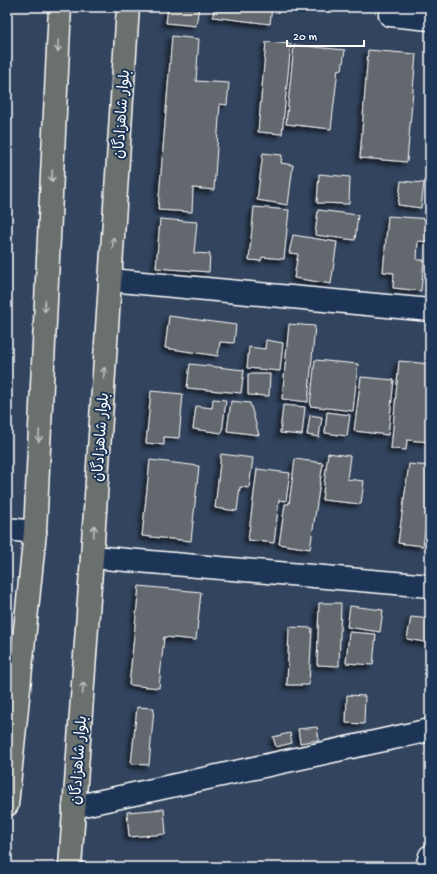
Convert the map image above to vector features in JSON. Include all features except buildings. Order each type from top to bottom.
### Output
[{"type":"main road","points":[[7,805],[35,532],[60,7]]},
{"type":"main road","name":"بلوار شاهزادگان","points":[[70,867],[128,7]]},
{"type":"street","points":[[390,16],[430,19]]},
{"type":"street","points":[[110,280],[430,310]]},
{"type":"street","points":[[7,529],[35,532]]},
{"type":"street","points":[[92,557],[430,586]]},
{"type":"street","points":[[74,807],[430,730]]},
{"type":"street","points":[[427,867],[430,856]]}]
